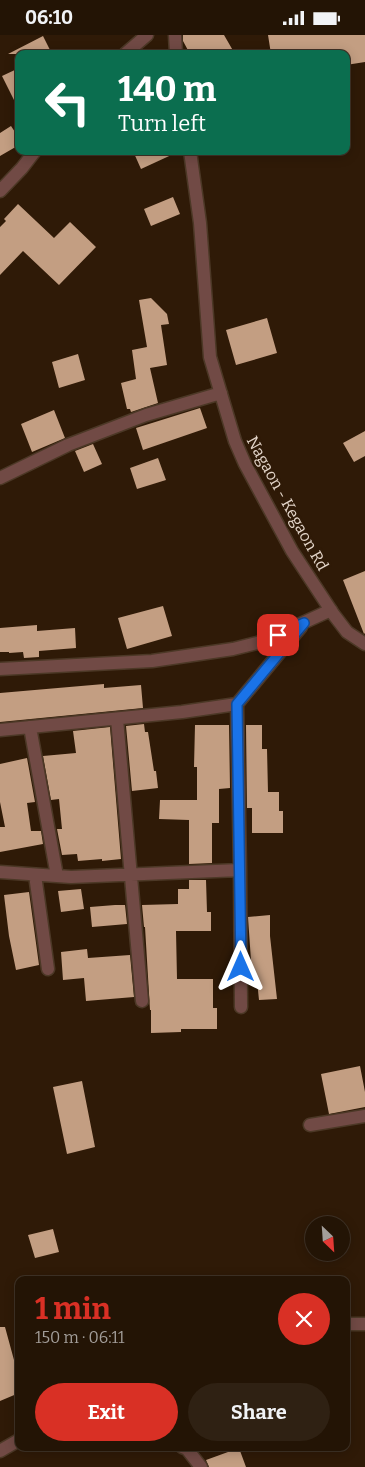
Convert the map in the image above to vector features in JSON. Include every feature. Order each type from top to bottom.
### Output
[{"type":"street","points":[[130,50],[147,35]]},
{"type":"street","points":[[175,35],[176,50]]},
{"type":"street","points":[[0,191],[32,155]]},
{"type":"street","name":"Nagaon - Kegaon Rd","points":[[191,155],[200,223],[210,357],[235,441],[245,464],[292,551],[347,632],[365,644]]},
{"type":"street","points":[[0,478],[68,445],[146,415],[220,393]]},
{"type":"street","points":[[0,669],[152,661],[224,650],[261,642],[331,610]]},
{"type":"street","points":[[241,1007],[237,704],[304,623]]},
{"type":"street","points":[[0,729],[117,719],[237,704]]},
{"type":"street","points":[[117,719],[142,1001]]},
{"type":"street","points":[[30,727],[57,876]]},
{"type":"street","points":[[0,872],[71,877],[240,870]]},
{"type":"street","points":[[35,875],[48,969]]},
{"type":"street","points":[[310,1125],[365,1117]]},
{"type":"street","points":[[350,1324],[365,1324]]},
{"type":"street","points":[[0,1451],[15,1442]]},
{"type":"street","points":[[189,1451],[201,1467]]},
{"type":"building","points":[[183,35],[224,35],[233,50],[188,50],[183,41]]},
{"type":"building","points":[[268,35],[365,35],[365,62],[350,64],[350,50],[270,50]]},
{"type":"building","points":[[43,36],[50,50],[16,50]]},
{"type":"building","points":[[15,70],[15,102],[2,76]]},
{"type":"building","points":[[11,126],[15,132],[15,147],[0,156],[0,133]]},
{"type":"building","points":[[135,155],[171,155],[141,169]]},
{"type":"building","points":[[173,197],[180,214],[151,226],[144,209]]},
{"type":"building","points":[[18,204],[54,238],[70,222],[96,247],[59,285],[23,251],[0,275],[0,227],[6,221],[4,219]]},
{"type":"building","points":[[151,298],[167,314],[169,324],[161,325],[167,365],[150,368],[158,403],[131,412],[130,409],[127,409],[121,383],[136,379],[132,350],[147,347],[139,300]]},
{"type":"building","points":[[267,318],[277,353],[236,365],[226,330]]},
{"type":"building","points":[[78,354],[85,380],[59,388],[52,362]]},
{"type":"building","points":[[200,408],[207,428],[143,450],[136,428]]},
{"type":"building","points":[[54,410],[65,438],[32,452],[21,424]]},
{"type":"building","points":[[365,431],[365,456],[354,462],[343,443]]},
{"type":"building","points":[[93,444],[102,464],[84,472],[75,451]]},
{"type":"building","points":[[158,458],[166,480],[137,489],[130,468]]},
{"type":"building","points":[[365,571],[365,633],[364,634],[343,580]]},
{"type":"building","points":[[163,606],[172,636],[127,649],[118,618]]},
{"type":"building","points":[[37,625],[37,631],[75,628],[76,648],[39,651],[39,657],[24,658],[23,652],[0,652],[0,628]]},
{"type":"building","points":[[104,684],[104,688],[141,685],[143,708],[0,722],[0,693]]},
{"type":"building","points":[[144,724],[145,732],[148,732],[158,788],[132,791],[126,726]]},
{"type":"building","points":[[195,725],[229,725],[230,788],[219,789],[219,823],[212,823],[212,863],[189,864],[189,820],[159,819],[160,800],[197,800],[197,767],[194,767]]},
{"type":"building","points":[[246,725],[262,725],[262,749],[267,749],[268,792],[279,792],[279,811],[283,811],[283,833],[252,833],[252,808],[247,808]]},
{"type":"building","points":[[110,727],[121,859],[78,861],[77,854],[62,855],[57,829],[62,829],[59,799],[51,800],[43,756],[76,753],[73,731]]},
{"type":"building","points":[[27,758],[35,802],[27,803],[31,831],[41,831],[43,844],[0,852],[0,827],[5,827],[0,802],[0,764]]},
{"type":"building","points":[[189,880],[206,880],[207,912],[211,912],[211,931],[176,931],[177,979],[213,979],[213,1008],[217,1008],[217,1029],[181,1029],[181,1032],[151,1033],[151,1010],[142,905],[178,904],[178,889],[189,889]]},
{"type":"building","points":[[81,889],[84,909],[61,912],[58,891]]},
{"type":"building","points":[[29,892],[39,965],[16,970],[9,936],[4,895]]},
{"type":"building","points":[[125,905],[127,924],[92,927],[90,907]]},
{"type":"building","points":[[270,915],[270,936],[277,999],[259,1000],[257,981],[249,982],[249,961],[251,961],[248,917]]},
{"type":"building","points":[[87,949],[88,958],[130,955],[134,997],[86,1001],[84,978],[63,980],[61,952]]},
{"type":"building","points":[[360,1066],[365,1092],[365,1107],[329,1114],[321,1074]]},
{"type":"building","points":[[82,1081],[95,1147],[67,1154],[53,1087]]},
{"type":"building","points":[[53,1229],[59,1252],[35,1258],[28,1235]]},
{"type":"building","points":[[0,1327],[5,1327],[15,1360],[15,1395],[0,1401]]},
{"type":"building","points":[[231,1451],[240,1451],[246,1467],[209,1467],[206,1460]]},
{"type":"route","points":[[241,967],[237,704],[304,623],[278,635]]}]
